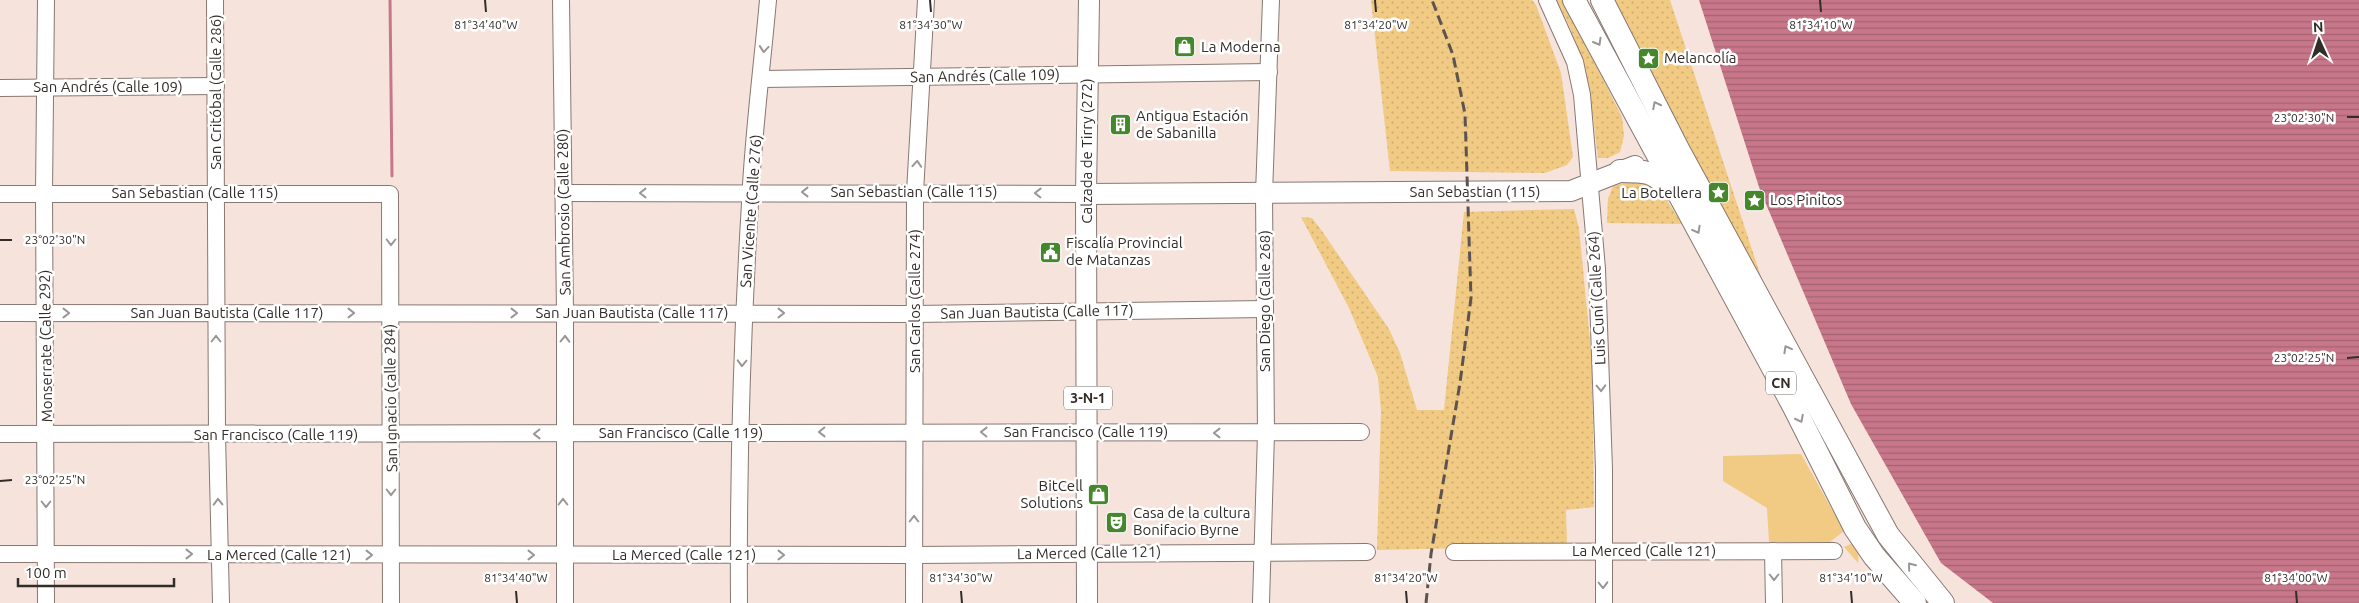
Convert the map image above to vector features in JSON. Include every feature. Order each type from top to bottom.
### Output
[{"type":"highway","name":"CN","points":[[1574,0],[1638,116],[1668,153],[1678,194],[1794,407],[1855,528],[1874,556],[1915,603]]},
{"type":"highway","name":"CN","points":[[1602,0],[1668,153],[1888,535],[1942,603]]},
{"type":"highway","points":[[1620,171],[1635,157],[1641,143],[1638,116]]},
{"type":"highway","points":[[1620,171],[1645,171],[1659,177],[1678,194]]},
{"type":"main road","name":"Calzada de Tirry (272)","points":[[1087,603],[1086,194],[1089,0]]},
{"type":"main road","name":"San Sebastian (115)","points":[[1264,194],[1571,191],[1668,153]]},
{"type":"main road","name":"San Sebastian (Calle 115)","points":[[1086,194],[1264,194]]},
{"type":"street","name":"Monserrate (Calle 292)","points":[[46,0],[44,193],[46,603]]},
{"type":"street","name":"San Critóbal (Calle 286)","points":[[215,0],[217,435],[221,603]]},
{"type":"street","name":"San Ambrosio (Calle 280)","points":[[561,0],[565,312],[563,555],[565,603]]},
{"type":"street","name":"San Vicente (Calle 276)","points":[[739,603],[739,433],[744,313],[751,192],[768,0]]},
{"type":"street","name":"San Carlos (Calle 274)","points":[[914,603],[915,192],[926,0]]},
{"type":"street","name":"San Diego (Calle 268)","points":[[1261,603],[1266,433],[1264,194],[1271,0]]},
{"type":"street","name":"Luis Cuní (Calle 264)","points":[[1547,0],[1576,71],[1582,95],[1597,269],[1604,469],[1604,603]]},
{"type":"street","name":"San Andrés (Calle 109)","points":[[761,79],[1269,72]]},
{"type":"street","name":"San Andrés (Calle 109)","points":[[0,88],[216,86]]},
{"type":"street","name":"San Sebastian (Calle 115)","points":[[563,193],[915,192],[1086,194]]},
{"type":"street","name":"San Sebastian (Calle 115)","points":[[0,194],[390,194]]},
{"type":"street","name":"San Ignacio (calle 284)","points":[[390,194],[391,603]]},
{"type":"street","name":"San Juan Bautista (Calle 117)","points":[[0,313],[565,312],[915,314],[1087,310],[1265,309]]},
{"type":"street","name":"San Francisco (Calle 119)","points":[[0,434],[392,435],[914,431],[1088,433],[1361,432]]},
{"type":"street","name":"La Merced (Calle 121)","points":[[1454,552],[1603,550],[1834,551]]},
{"type":"street","name":"La Merced (Calle 121)","points":[[0,554],[914,555],[1263,551],[1367,552]]},
{"type":"street","points":[[1774,551],[1774,603]]},
{"type":"shaded area","points":[[1371,0],[1532,0],[1536,5],[1561,73],[1573,157],[1567,165],[1545,173],[1390,171]]},
{"type":"shaded area","points":[[1556,0],[1563,0],[1622,117],[1624,136],[1620,152],[1608,158],[1598,158],[1590,96],[1581,58],[1575,39]]},
{"type":"shaded area","points":[[1610,0],[1670,0],[1762,280]]},
{"type":"shaded area","points":[[1699,0],[2359,0],[2359,603],[1993,603],[1941,563],[1851,404],[1760,190]]},
{"type":"shaded area","points":[[1628,182],[1638,182],[1659,188],[1682,224],[1607,223],[1608,199],[1613,186]]},
{"type":"shaded area","points":[[1574,209],[1579,228],[1592,361],[1594,507],[1566,510],[1567,546],[1377,550],[1381,411],[1378,377],[1349,308],[1301,217],[1312,218],[1389,329],[1400,353],[1417,410],[1444,410],[1464,212]]},
{"type":"shaded area","points":[[1801,454],[1844,531],[1830,542],[1769,542],[1767,508],[1723,481],[1723,456]]},
{"type":"shaded area","points":[[1855,542],[1859,549],[1858,563],[1844,547]]},
{"type":"waterway","points":[[390,0],[392,176]]},
{"type":"railway","points":[[1426,603],[1431,554],[1460,383],[1471,298],[1465,114],[1453,55],[1432,0]]},
{"type":"place","name":"La Moderna","points":[[1185,47]]},
{"type":"place","name":"Melancolía","points":[[1648,58]]},
{"type":"place","name":"Antigua Estación de Sabanilla","points":[[1120,125]]},
{"type":"place","name":"La Botellera","points":[[1718,193]]},
{"type":"place","name":"Los Pinitos","points":[[1754,200]]},
{"type":"place","name":"Fiscalía Provincial de Matanzas","points":[[1050,252]]},
{"type":"place","name":"BitCell Solutions","points":[[1099,495]]},
{"type":"place","name":"Casa de la cultura Bonifacio Byrne","points":[[1117,522]]}]
